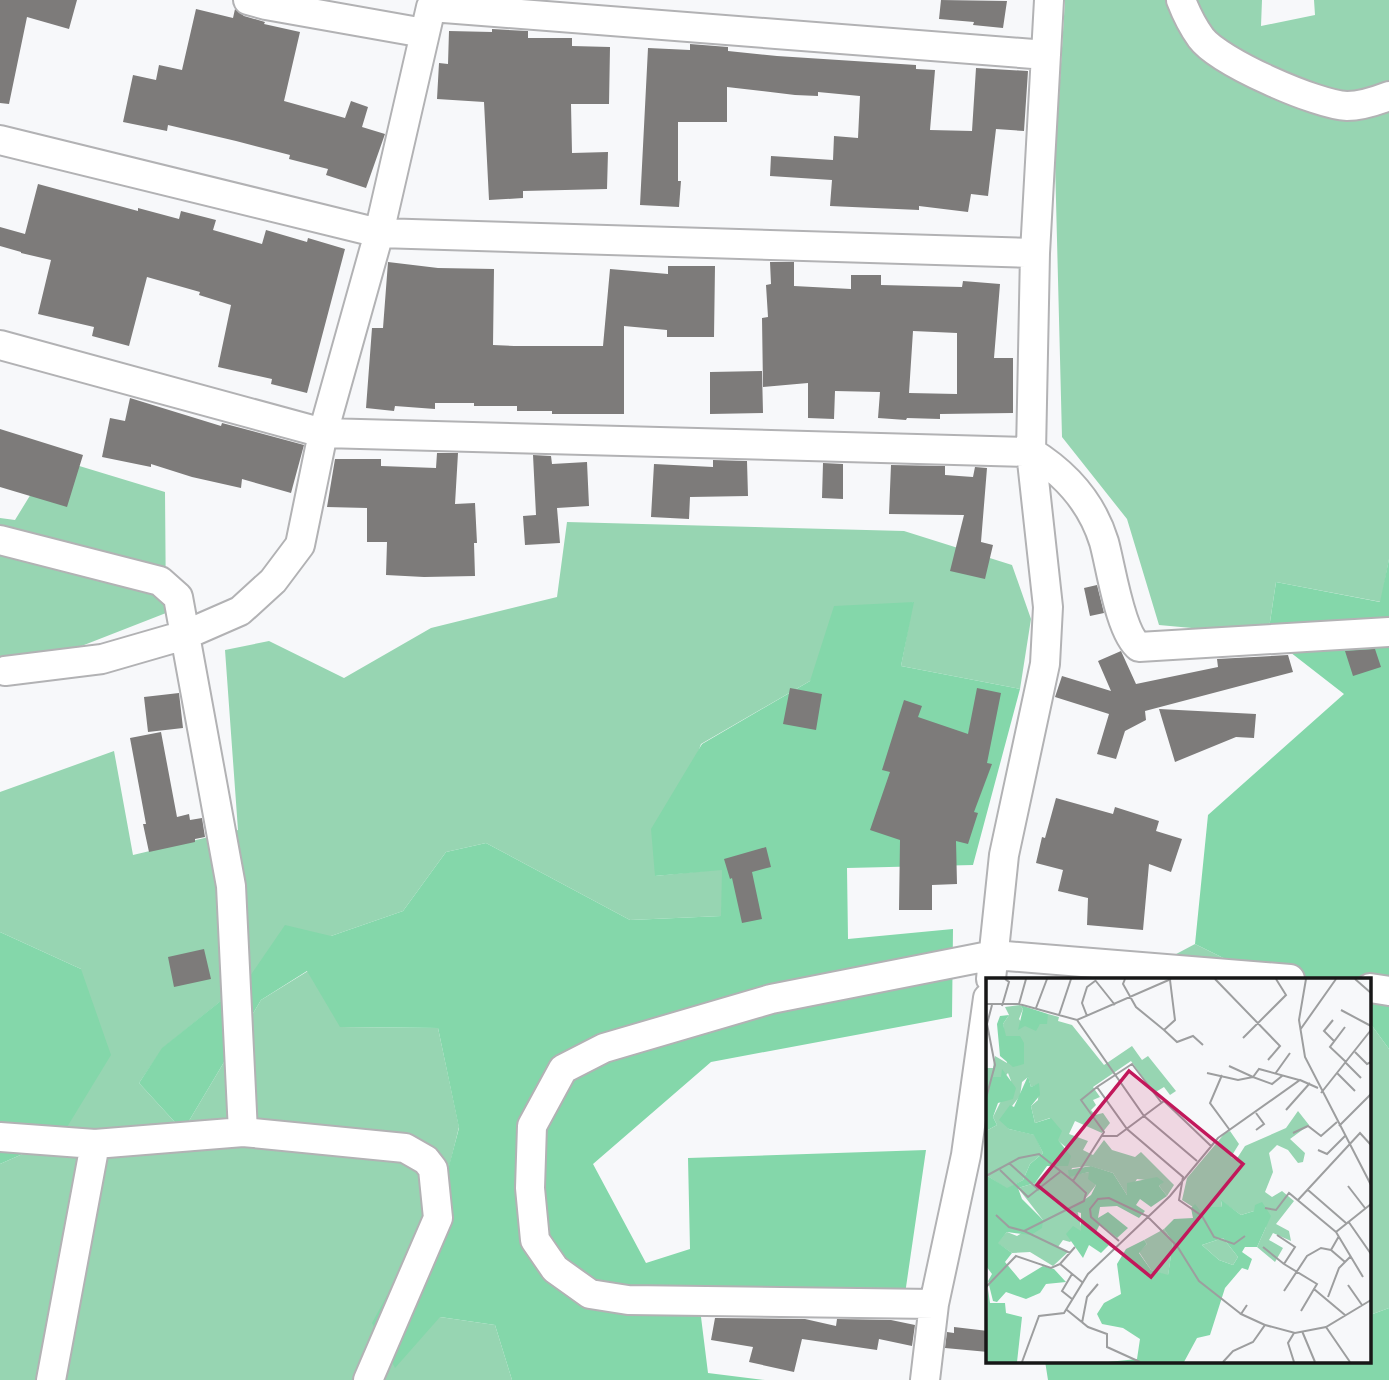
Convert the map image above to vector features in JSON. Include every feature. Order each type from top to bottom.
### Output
[{"type":"street","points":[[248,0],[266,5],[429,13],[1046,55]]},
{"type":"street","points":[[993,967],[1004,855],[1045,664],[1048,607],[1031,452],[1035,253],[1049,0]]},
{"type":"street","points":[[1181,0],[1202,39],[1221,56],[1312,99],[1348,106],[1389,96]]},
{"type":"street","points":[[5,671],[102,659],[185,635],[240,611],[273,581],[300,545],[323,433],[379,233],[429,13]]},
{"type":"street","points":[[0,140],[379,233],[1035,253]]},
{"type":"street","points":[[0,345],[323,433],[1031,452],[1068,480],[1090,510],[1103,540],[1132,641],[1139,647],[1389,632]]},
{"type":"street","points":[[0,540],[160,581],[178,597],[230,886],[243,1132]]},
{"type":"street","points":[[934,1304],[726,1299],[639,1300],[590,1294],[555,1269],[535,1240],[530,1188],[533,1126],[563,1069],[604,1048],[771,999],[993,967],[1265,978]]},
{"type":"street","points":[[925,1380],[934,1304],[966,1156],[986,1012]]},
{"type":"street","points":[[0,1137],[95,1144],[243,1132],[405,1149],[426,1160],[433,1170],[438,1218],[368,1380]]},
{"type":"street","points":[[51,1380],[95,1144]]},
{"type":"green space","points":[[1065,0],[1262,0],[1261,26],[1315,15],[1314,0],[1389,0],[1389,559],[1381,602],[1276,582],[1268,635],[1159,625],[1127,519],[1062,437],[1055,161]]},
{"type":"green space","points":[[53,458],[165,492],[166,613],[61,654],[0,666],[0,518],[15,520]]},
{"type":"green space","points":[[567,522],[904,531],[1012,565],[1031,619],[1020,689],[901,666],[913,602],[810,681],[701,744],[655,876],[722,869],[722,916],[630,920],[486,843],[446,852],[403,911],[331,936],[248,979],[163,1048],[139,1083],[183,1131],[261,1000],[308,971],[341,1027],[438,1028],[459,1127],[442,1196],[440,1317],[495,1325],[512,1380],[0,1380],[0,1164],[61,1137],[81,969],[0,932],[0,792],[114,751],[133,855],[238,830],[225,650],[269,641],[344,678],[431,628],[557,597]]},
{"type":"green space","points":[[1389,559],[1389,1049],[1372,1026],[1372,978],[1264,978],[1195,944],[1208,815],[1344,694],[1268,635],[1276,582],[1380,602]]},
{"type":"green space","points":[[914,602],[901,666],[1020,689],[973,865],[847,868],[848,939],[953,929],[952,1017],[711,1062],[593,1164],[646,1263],[690,1249],[688,1158],[926,1150],[905,1294],[698,1293],[708,1373],[765,1380],[512,1380],[495,1325],[440,1317],[395,1368],[372,1323],[441,1196],[459,1128],[438,1028],[340,1027],[307,971],[261,1000],[183,1131],[139,1083],[162,1048],[248,979],[285,925],[331,936],[403,911],[446,852],[486,843],[630,920],[721,916],[722,870],[655,876],[651,829],[702,744],[810,681],[834,606]]},
{"type":"green space","points":[[0,932],[81,969],[111,1055],[61,1137],[0,1164]]},
{"type":"green space","points":[[1195,944],[1264,978],[1260,978],[1163,961]]},
{"type":"green space","points":[[1372,1026],[1389,1049],[1389,1308],[1372,1314]]},
{"type":"green space","points":[[1389,1308],[1389,1380],[1048,1380],[1045,1362],[1372,1362],[1372,1314]]},
{"type":"building","points":[[0,0],[77,0],[69,29],[27,17],[9,104],[0,103]]},
{"type":"building","points":[[941,0],[1007,1],[1003,28],[939,19]]},
{"type":"building","points":[[196,9],[233,18],[235,9],[244,16],[265,22],[264,24],[300,32],[284,101],[345,118],[351,101],[368,107],[362,127],[385,134],[366,188],[326,175],[328,169],[289,159],[290,155],[168,125],[167,131],[123,122],[133,75],[156,80],[159,65],[182,70]]},
{"type":"building","points":[[492,29],[528,31],[528,38],[572,38],[572,46],[610,47],[609,104],[571,104],[572,153],[608,152],[607,189],[523,191],[523,198],[489,200],[484,102],[437,99],[439,63],[448,64],[449,31],[492,32]]},
{"type":"building","points":[[690,44],[728,47],[728,51],[777,56],[916,65],[916,69],[935,70],[930,130],[972,131],[976,68],[1028,71],[1024,131],[996,129],[988,196],[971,194],[968,212],[919,206],[919,210],[830,206],[832,180],[770,176],[771,156],[833,160],[834,136],[858,138],[860,96],[818,92],[818,96],[795,95],[727,87],[727,122],[678,122],[678,181],[681,181],[679,207],[640,205],[648,48],[690,50]]},
{"type":"building","points":[[38,184],[138,211],[138,208],[179,219],[181,211],[216,220],[213,230],[262,244],[266,230],[345,249],[307,393],[271,384],[272,379],[218,367],[231,305],[199,295],[200,292],[147,277],[129,346],[92,336],[94,327],[38,314],[51,260],[0,246],[0,227],[25,234]]},
{"type":"building","points":[[388,262],[438,268],[494,269],[493,345],[514,346],[603,346],[610,269],[668,274],[668,266],[715,266],[714,337],[667,337],[667,330],[624,326],[624,414],[552,414],[552,411],[517,411],[517,406],[474,406],[474,403],[435,403],[435,409],[395,406],[394,411],[366,408],[372,328],[383,328]]},
{"type":"building","points":[[770,262],[794,262],[794,286],[851,289],[851,275],[881,275],[881,285],[962,287],[963,281],[1000,284],[994,358],[1013,358],[1013,413],[940,414],[940,419],[878,418],[880,392],[835,391],[834,419],[808,418],[808,383],[763,387],[762,318],[768,317],[766,285],[771,284]],"holes":[[[913,331],[957,333],[957,394],[909,393]]]},
{"type":"building","points":[[762,371],[763,413],[710,414],[710,372]]},
{"type":"building","points":[[130,398],[221,426],[222,423],[304,445],[291,493],[242,479],[241,488],[151,464],[151,467],[102,457],[110,418],[125,421]]},
{"type":"building","points":[[0,429],[83,455],[67,507],[0,487]]},
{"type":"building","points":[[437,453],[458,453],[455,504],[475,503],[475,576],[386,575],[387,542],[367,542],[367,508],[327,507],[335,459],[381,459],[381,466],[436,468]]},
{"type":"building","points":[[533,455],[551,456],[552,464],[587,462],[589,506],[557,508],[560,543],[525,545],[523,516],[536,515]]},
{"type":"building","points":[[713,460],[747,461],[748,496],[690,497],[689,519],[651,517],[654,464],[713,467]]},
{"type":"building","points":[[823,463],[843,464],[843,499],[822,498]]},
{"type":"building","points":[[891,465],[945,466],[945,475],[973,477],[975,467],[987,468],[981,542],[993,545],[985,579],[950,571],[964,515],[889,514]]},
{"type":"building","points":[[1097,585],[1104,613],[1090,616],[1084,588]]},
{"type":"building","points":[[1375,649],[1381,667],[1353,676],[1345,651]]},
{"type":"building","points":[[1121,651],[1136,684],[1218,667],[1217,659],[1288,655],[1293,672],[1145,711],[1146,720],[1125,731],[1116,759],[1097,754],[1109,714],[1055,697],[1062,676],[1111,691],[1098,661]]},
{"type":"building","points":[[790,688],[822,694],[816,730],[783,724]]},
{"type":"building","points":[[977,688],[1001,693],[987,763],[992,764],[974,812],[978,813],[968,844],[956,841],[957,884],[932,885],[932,910],[899,910],[900,840],[870,830],[890,772],[882,770],[904,700],[922,706],[918,717],[968,734]]},
{"type":"building","points":[[179,693],[183,728],[148,732],[144,697]]},
{"type":"building","points":[[1159,709],[1256,714],[1254,738],[1236,737],[1175,762]]},
{"type":"building","points":[[161,732],[177,817],[189,814],[190,820],[202,818],[205,837],[195,839],[195,842],[149,852],[130,738]]},
{"type":"building","points":[[1056,798],[1113,814],[1115,807],[1159,821],[1156,831],[1182,839],[1171,872],[1149,864],[1143,930],[1087,925],[1088,898],[1058,891],[1063,870],[1036,863]]},
{"type":"building","points":[[766,847],[771,867],[752,872],[762,919],[742,923],[732,878],[730,879],[724,859]]},
{"type":"building","points":[[204,949],[211,979],[174,987],[168,957]]},
{"type":"building","points":[[715,1318],[805,1319],[836,1326],[837,1319],[891,1320],[915,1325],[912,1346],[879,1339],[877,1350],[802,1339],[794,1372],[749,1362],[753,1347],[711,1340]]},
{"type":"building","points":[[954,1327],[986,1331],[986,1352],[945,1348],[947,1332],[954,1333]]}]
